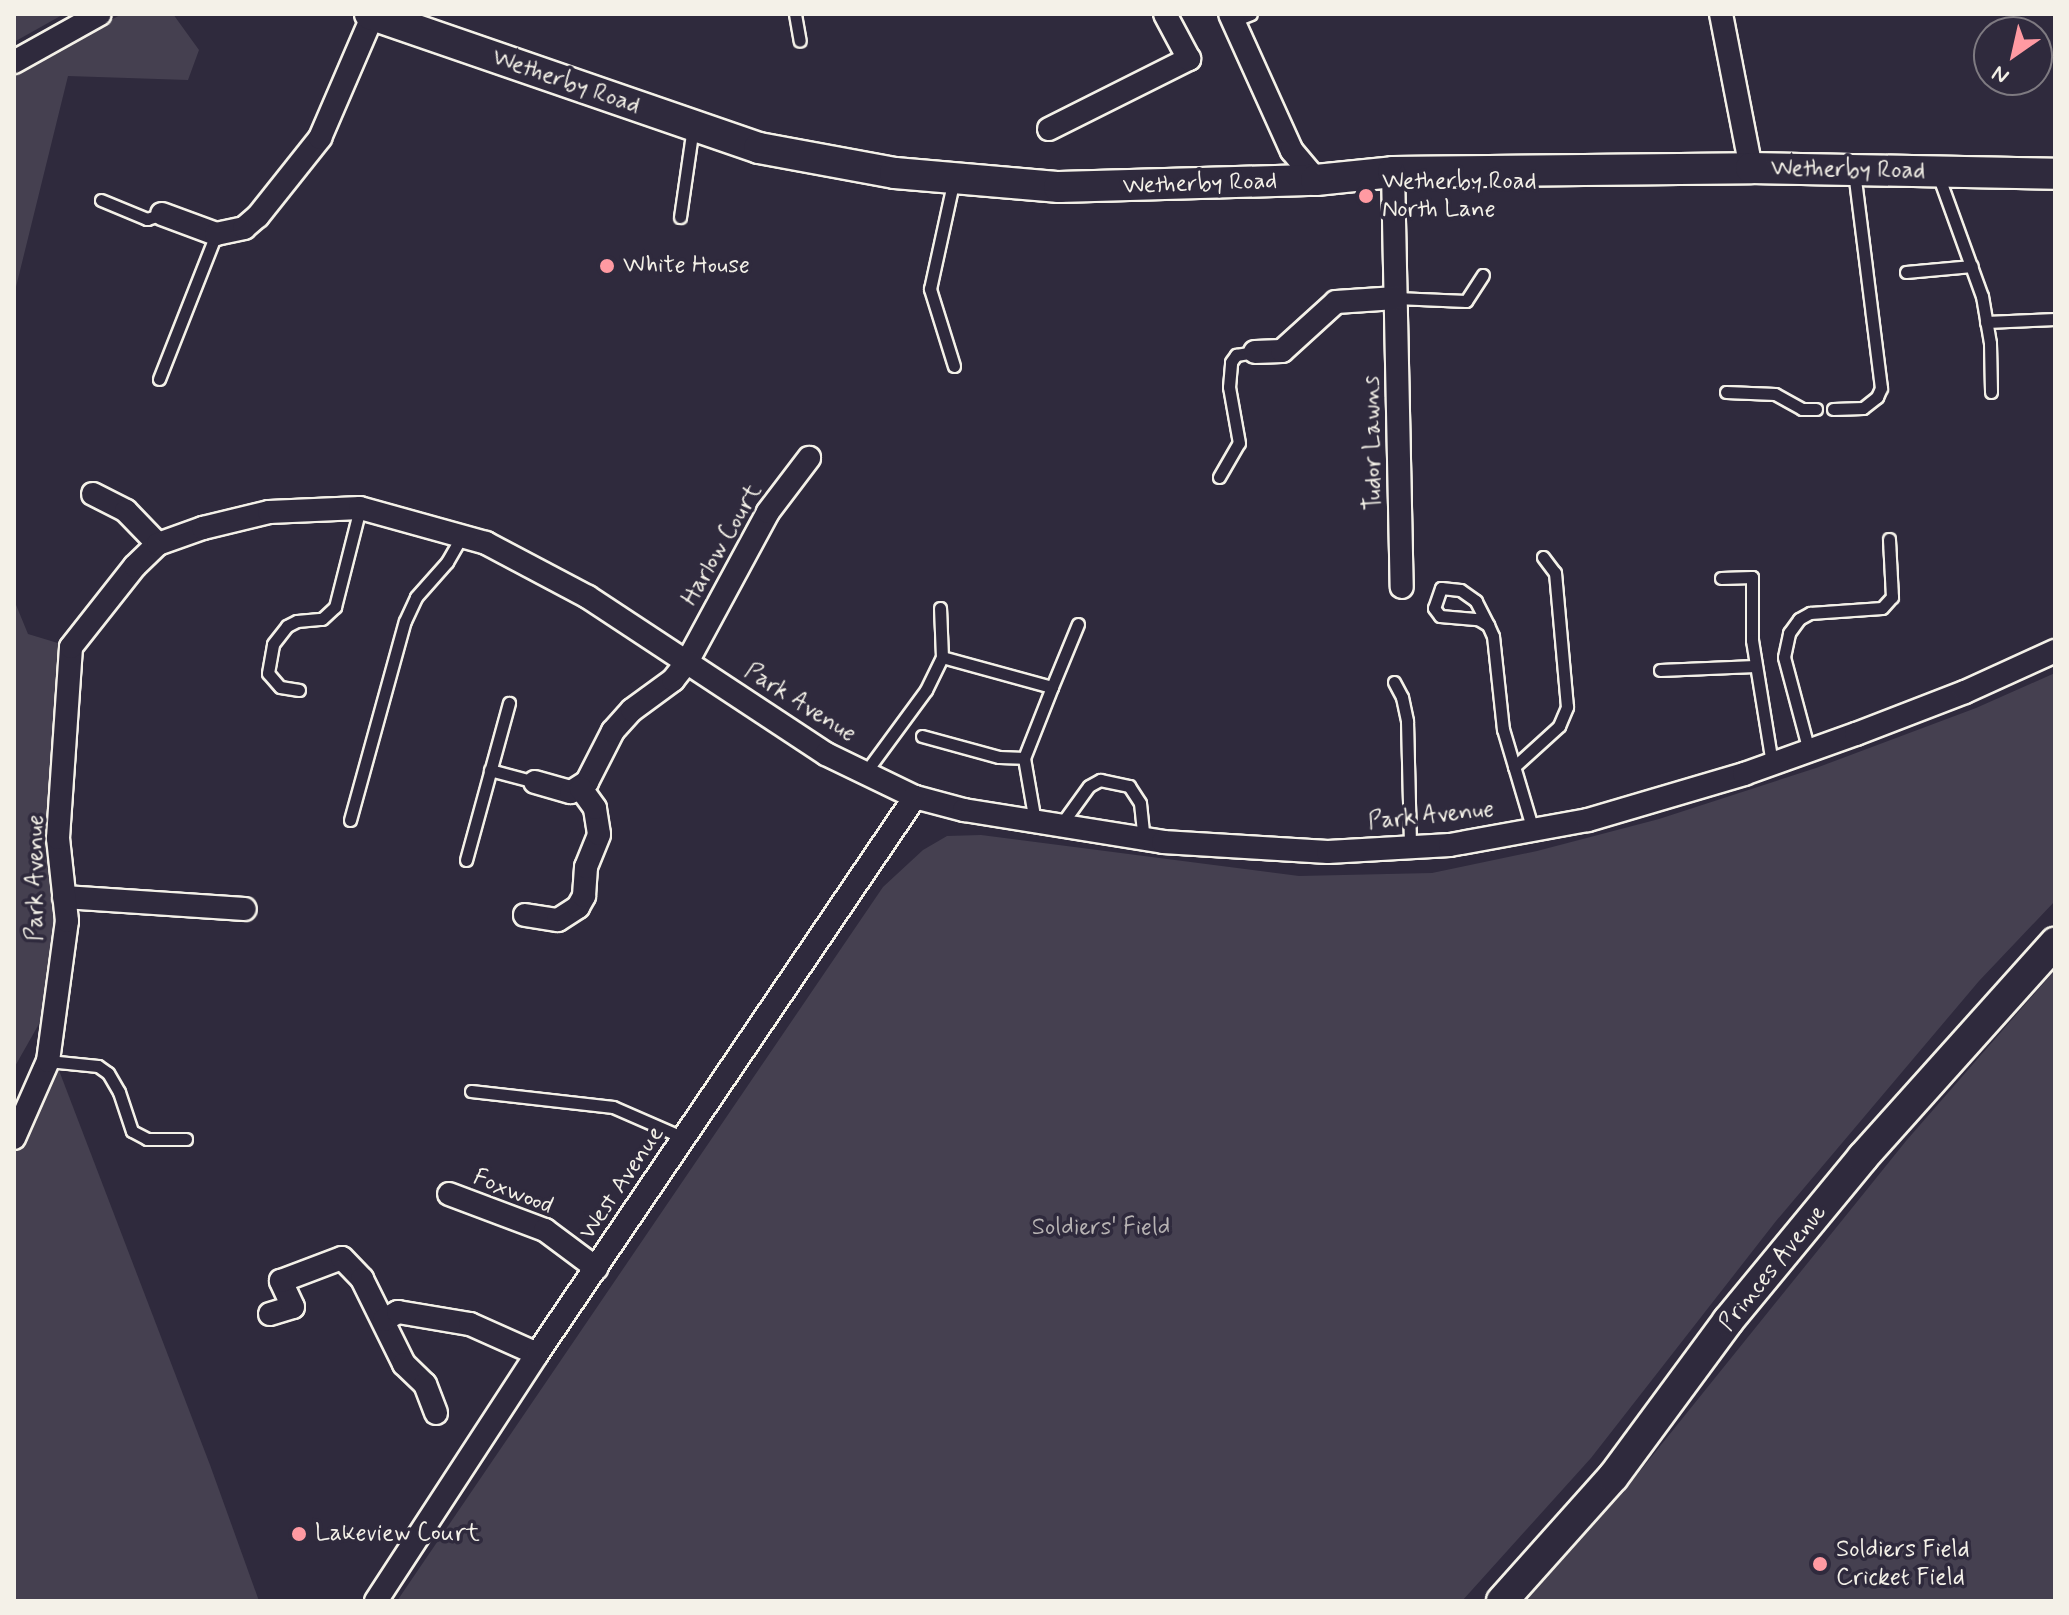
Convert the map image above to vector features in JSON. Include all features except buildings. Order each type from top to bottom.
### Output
[{"type":"street","points":[[14,62],[100,14]]},
{"type":"street","points":[[162,214],[216,234],[244,228],[300,167],[320,138],[371,14]]},
{"type":"street","name":"Wetherby Road","points":[[371,14],[759,148],[895,173],[1059,187],[1316,180],[1393,172],[1751,168],[2055,174]]},
{"type":"street","points":[[1049,129],[1189,59],[1165,14]]},
{"type":"street","points":[[1721,14],[1751,168]]},
{"type":"street","points":[[1238,16],[1292,151],[1316,180]]},
{"type":"street","name":"Tudor Lawns","points":[[1393,172],[1402,587]]},
{"type":"street","points":[[1255,352],[1282,351],[1336,302],[1396,298]]},
{"type":"street","name":"Harlow Court","points":[[581,789],[613,731],[632,710],[673,680],[687,662],[760,525],[809,458]]},
{"type":"street","points":[[93,494],[126,511],[158,544]]},
{"type":"street","name":"Park Avenue","points":[[14,1138],[48,1061],[67,921],[58,838],[71,647],[135,566],[158,544],[203,528],[269,512],[360,508],[486,543],[588,597],[826,754],[915,797],[1035,822],[1144,839],[1328,852],[1450,845],[1588,820],[1809,751],[1965,692],[2055,651]]},
{"type":"street","points":[[525,915],[558,920],[578,907],[584,896],[586,867],[599,834],[595,808],[581,789],[571,792],[535,782]]},
{"type":"street","name":"West Avenue","points":[[376,1601],[537,1354],[915,797]]},
{"type":"street","points":[[64,897],[245,909]]},
{"type":"street","name":"Princes Avenue","points":[[1502,1601],[1613,1477],[1728,1321],[1863,1157],[2055,943]]},
{"type":"street","name":"Foxwood","points":[[449,1194],[545,1230],[596,1268]]},
{"type":"street","points":[[270,1314],[293,1307],[281,1281],[342,1258],[362,1279],[404,1364],[425,1384],[436,1413]]},
{"type":"street","points":[[384,1320],[398,1312],[470,1324],[537,1354]]},
{"type":"lane","points":[[795,14],[800,41]]},
{"type":"lane","points":[[680,217],[693,125]]},
{"type":"lane","points":[[1833,409],[1863,408],[1877,397],[1881,388],[1853,170]]},
{"type":"lane","points":[[1937,172],[1949,212],[1972,266],[1986,322],[1991,392]]},
{"type":"lane","points":[[954,178],[930,289],[954,366]]},
{"type":"lane","points":[[101,200],[147,219],[162,214]]},
{"type":"lane","points":[[159,379],[216,234]]},
{"type":"lane","points":[[1906,272],[1972,266]]},
{"type":"lane","points":[[1396,298],[1466,301],[1483,275]]},
{"type":"lane","points":[[1986,322],[2055,319]]},
{"type":"lane","points":[[1219,477],[1239,443],[1229,387],[1231,362],[1236,355],[1255,352]]},
{"type":"lane","points":[[1726,392],[1775,394],[1802,409],[1816,409]]},
{"type":"lane","points":[[299,690],[280,687],[268,673],[273,644],[287,626],[297,621],[322,619],[335,607],[360,508]]},
{"type":"lane","points":[[350,820],[405,621],[416,597],[447,562],[462,536]]},
{"type":"lane","points":[[1809,751],[1784,657],[1789,633],[1799,619],[1810,613],[1882,608],[1892,597],[1889,539]]},
{"type":"lane","points":[[1514,767],[1559,726],[1567,707],[1555,573],[1543,557]]},
{"type":"lane","points":[[1721,578],[1752,577],[1755,666],[1772,764]]},
{"type":"lane","points":[[1488,625],[1478,619],[1440,616],[1434,608],[1441,588],[1460,590],[1476,601],[1488,625],[1493,636],[1503,729],[1533,830]]},
{"type":"lane","points":[[865,773],[926,690],[942,657],[940,608]]},
{"type":"lane","points":[[1035,822],[1024,758],[1078,624]]},
{"type":"lane","points":[[942,657],[1052,687]]},
{"type":"lane","points":[[1660,670],[1755,666]]},
{"type":"lane","points":[[1394,682],[1402,697],[1407,721],[1410,847]]},
{"type":"lane","points":[[466,860],[509,703]]},
{"type":"lane","points":[[922,736],[999,757],[1024,758]]},
{"type":"lane","points":[[490,770],[535,782]]},
{"type":"lane","points":[[1060,826],[1089,786],[1100,780],[1129,786],[1140,803],[1144,839]]},
{"type":"lane","points":[[48,1061],[98,1066],[108,1073],[119,1092],[132,1131],[147,1139],[186,1139]]},
{"type":"lane","points":[[471,1091],[613,1107],[684,1138]]},
{"type":"green space","points":[[14,14],[64,14],[14,42]]},
{"type":"green space","points":[[122,14],[173,14],[199,50],[188,80],[68,76],[14,295],[14,73]]},
{"type":"green space","points":[[14,600],[28,634],[71,647],[67,921],[44,1015],[14,1068]]},
{"type":"green space","name":"Soldiers' Field","points":[[2055,673],[2055,901],[1979,981],[1776,1221],[1591,1458],[1462,1601],[397,1601],[883,887],[923,850],[947,836],[981,835],[1299,876],[1432,873],[1537,851],[1659,819],[1816,768],[1976,708]]},
{"type":"green space","points":[[2055,970],[2055,1601],[1520,1601],[1636,1476],[1906,1141]]},
{"type":"green space","points":[[55,1060],[259,1601],[14,1601],[14,1128]]},
{"type":"place","name":"Wetherby Road North Lane","points":[[1366,196]]},
{"type":"place","name":"White House","points":[[607,266]]},
{"type":"place","name":"Lakeview Court","points":[[299,1534]]},
{"type":"place","name":"Soldiers Field Cricket Field","points":[[1820,1564]]}]
